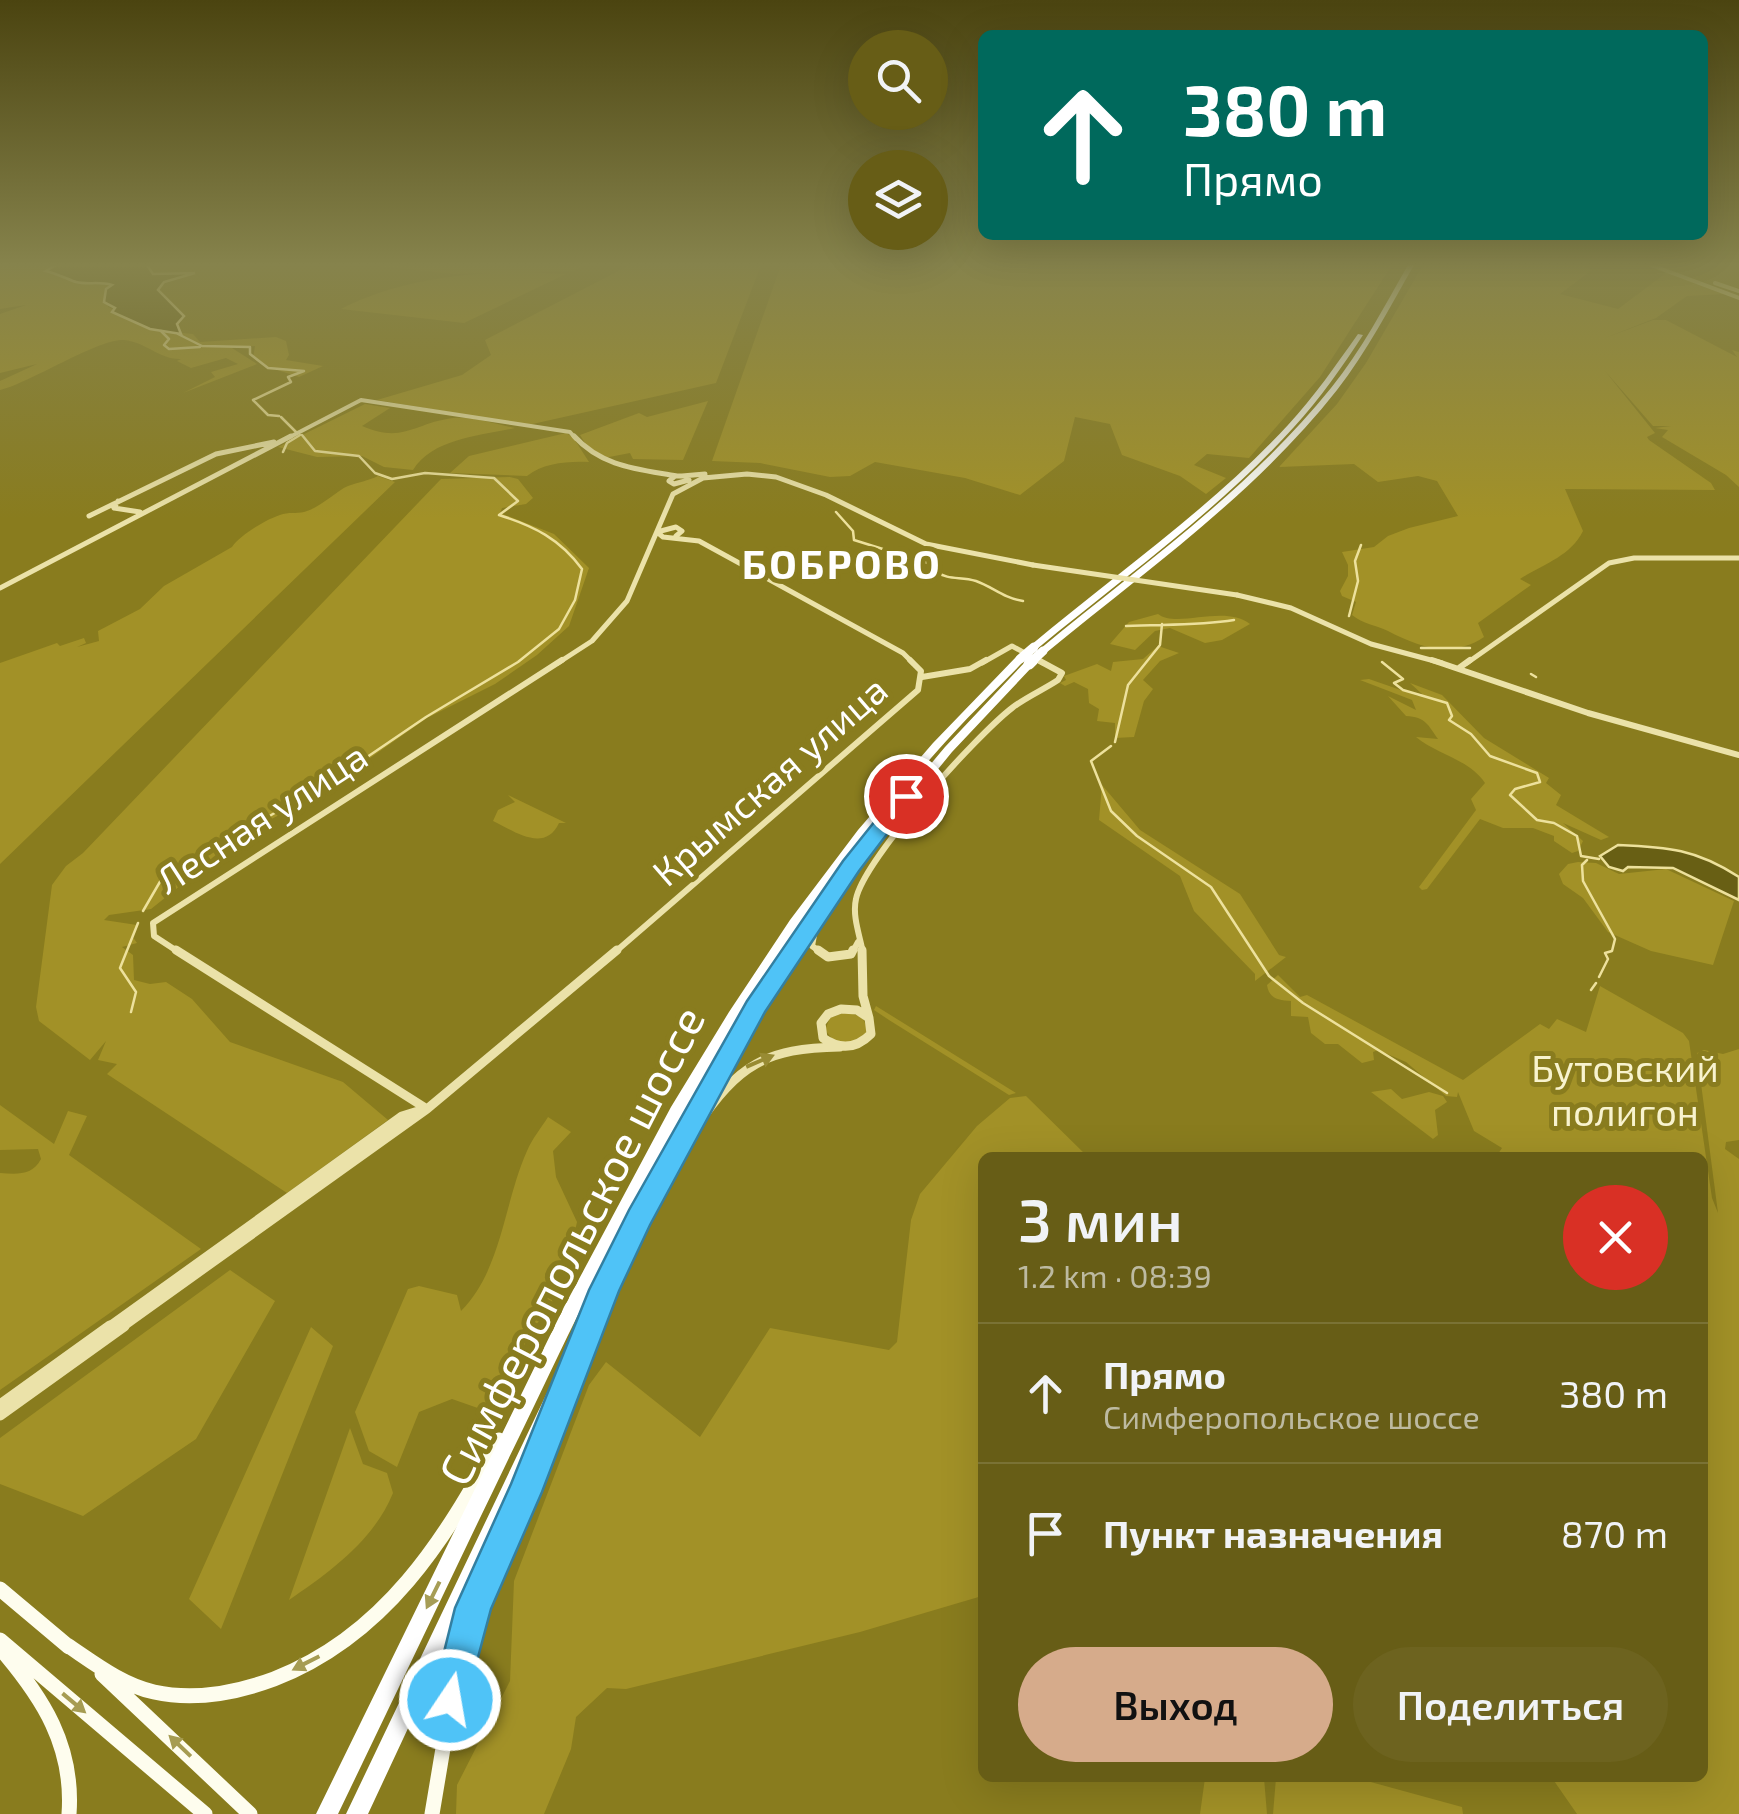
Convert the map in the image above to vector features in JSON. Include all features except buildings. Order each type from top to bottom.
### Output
[{"type":"highway","points":[[1024,662],[1268,451],[1351,350]]},
{"type":"highway","points":[[1038,649],[1229,500],[1300,430],[1361,350]]},
{"type":"highway","name":"Симферопольское шоссе","points":[[357,1814],[639,1218],[755,1007],[851,866],[926,771],[1024,662]]},
{"type":"highway","name":"Симферопольское шоссе","points":[[327,1814],[585,1281],[684,1093],[770,954],[844,851],[914,767],[1024,662]]},
{"type":"main road","points":[[67,1645],[114,1675],[151,1692],[191,1698],[247,1690],[341,1645],[389,1606],[443,1541],[585,1281]]},
{"type":"main road","points":[[432,1814],[457,1665],[473,1608],[525,1492],[604,1290]]},
{"type":"main road","points":[[0,1589],[128,1695],[250,1814]]},
{"type":"main road","points":[[0,1640],[205,1814]]},
{"type":"main road","points":[[0,1648],[30,1681],[57,1724],[70,1765],[69,1814]]},
{"type":"street","points":[[0,588],[361,400],[570,432],[611,464],[660,475],[789,480],[832,494],[932,546],[1238,593],[1290,608],[1358,640],[1459,668],[1606,718],[1739,755]]},
{"type":"street","points":[[89,516],[216,454],[297,434]]},
{"type":"street","points":[[251,446],[264,448],[259,453]]},
{"type":"street","points":[[660,475],[670,482],[673,494]]},
{"type":"street","points":[[670,482],[681,478]]},
{"type":"street","points":[[652,548],[681,478]]},
{"type":"street","points":[[118,502],[115,510],[122,512],[150,510]]},
{"type":"street","points":[[666,510],[670,521],[699,541]]},
{"type":"street","points":[[657,532],[666,526],[680,528]]},
{"type":"street","points":[[652,548],[676,536],[682,531],[680,528]]},
{"type":"street","name":"Крымская улица","points":[[427,1109],[918,690],[922,677],[918,667],[902,653],[699,541],[663,537],[657,532]]},
{"type":"street","name":"Лесная улица","points":[[427,1109],[154,936],[153,923],[580,650],[620,611],[652,548]]},
{"type":"street","points":[[1459,668],[1609,563],[1634,558],[1739,558]]},
{"type":"street","points":[[639,1218],[730,1077],[772,1055],[856,1046],[867,1039],[872,1029],[863,1002],[863,951],[855,908],[858,889],[895,838],[991,728],[1011,709],[1058,680],[1062,673],[1012,646],[970,669],[922,677]]},
{"type":"street","points":[[851,866],[810,942],[820,954],[846,956],[858,946],[859,932]]},
{"type":"street","points":[[840,1047],[823,1038],[820,1028],[824,1018],[849,1009],[869,1018]]},
{"type":"street","points":[[0,1405],[402,1116],[427,1109]]},
{"type":"street","points":[[0,1416],[427,1109]]},
{"type":"green space","points":[[0,350],[89,350],[0,390],[0,381],[37,364],[0,373]]},
{"type":"green space","points":[[151,350],[235,350],[257,364],[183,393],[215,377],[211,372],[238,364],[226,358],[191,368],[177,361],[181,359]]},
{"type":"green space","points":[[254,350],[288,350],[286,360],[323,366],[299,377],[253,358]]},
{"type":"green space","points":[[489,350],[729,350],[716,383],[528,425],[377,400],[462,375],[491,355]]},
{"type":"green space","points":[[751,350],[1338,350],[1320,377],[1249,458],[1207,454],[1194,465],[1226,478],[1206,494],[1180,476],[1122,455],[1110,424],[1075,417],[1064,461],[1020,495],[965,478],[875,462],[850,476],[830,477],[760,463],[712,461]]},
{"type":"green space","points":[[1374,350],[1723,350],[1737,357],[1732,350],[1739,352],[1739,487],[1662,437],[1668,430],[1655,428],[1671,426],[1653,426],[1605,371],[1655,433],[1647,437],[1649,440],[1711,483],[1715,490],[1565,489],[1583,531],[1578,540],[1563,554],[1520,579],[1531,585],[1478,623],[1484,637],[1448,649],[1424,646],[1352,615],[1356,602],[1340,591],[1348,576],[1342,552],[1374,547],[1409,528],[1458,516],[1437,481],[1418,476],[1378,482],[1354,464],[1279,467],[1337,404]]},
{"type":"green space","points":[[708,401],[683,460],[633,459],[630,453],[604,458],[588,448],[580,435],[639,413],[647,417]]},
{"type":"green space","points":[[365,404],[390,408],[362,426],[388,433],[460,418],[515,428],[445,445],[422,459],[413,470],[384,467],[362,456],[317,457],[278,447]]},
{"type":"green space","points":[[566,433],[589,462],[556,464],[527,476],[450,473],[469,456]]},
{"type":"green space","points":[[378,476],[395,482],[0,864],[0,663],[57,643],[60,646],[84,638],[86,643],[77,647],[99,641],[98,631],[140,609],[164,586],[232,547],[262,523],[283,514],[307,511],[348,486]]},
{"type":"green space","points":[[441,479],[518,479],[533,498],[526,504],[502,508],[500,513],[554,534],[589,568],[569,626],[537,655],[495,684],[427,718],[316,796],[250,830],[151,909],[109,915],[104,920],[137,925],[132,936],[137,943],[122,947],[133,955],[134,980],[166,982],[192,999],[230,1042],[343,1082],[388,1120],[287,1193],[107,1074],[117,1064],[98,1060],[106,1041],[90,1060],[39,1021],[36,1007],[52,885],[66,866],[83,853]]},
{"type":"green space","points":[[1158,614],[1177,619],[1227,616],[1250,624],[1222,640],[1205,643],[1170,628],[1155,631],[1135,650],[1110,644],[1129,622]]},
{"type":"green space","points":[[1158,646],[1179,653],[1160,661],[1143,680],[1153,689],[1144,701],[1134,737],[1115,738],[1115,723],[1097,721],[1099,709],[1089,703],[1088,689],[1074,682],[1065,686],[1060,683],[1066,680],[1064,676],[1097,664],[1111,671],[1113,662],[1143,659]]},
{"type":"green space","points":[[1369,679],[1418,696],[1422,694],[1410,683],[1442,695],[1484,738],[1549,778],[1546,783],[1561,795],[1556,805],[1609,837],[1601,840],[1563,823],[1583,841],[1578,851],[1572,853],[1554,841],[1554,836],[1533,828],[1503,828],[1480,819],[1427,889],[1422,890],[1419,887],[1476,810],[1471,799],[1485,783],[1471,768],[1416,737],[1438,739],[1426,723],[1406,716],[1388,696],[1416,710],[1412,700],[1360,680]]},
{"type":"green space","points":[[1102,785],[1140,830],[1240,894],[1279,955],[1286,957],[1255,981],[1255,974],[1194,911],[1180,876],[1099,820]]},
{"type":"green space","points":[[508,795],[566,823],[559,823],[546,837],[529,837],[511,830],[493,821],[498,810],[515,802]]},
{"type":"green space","points":[[1596,863],[1619,874],[1666,869],[1734,901],[1713,965],[1651,951],[1608,932],[1583,898],[1563,884],[1559,874],[1568,864]]},
{"type":"green space","name":"Бутовский полигон","points":[[1278,975],[1300,997],[1307,995],[1463,1080],[1540,1024],[1549,1029],[1557,1019],[1586,1032],[1600,986],[1683,1033],[1689,1041],[1705,1152],[1499,1152],[1502,1148],[1474,1131],[1458,1092],[1457,1097],[1446,1096],[1406,1062],[1378,1050],[1373,1052],[1374,1060],[1362,1063],[1338,1044],[1325,1044],[1311,1033],[1308,1017],[1291,1016],[1291,1001],[1272,996],[1267,985]]},
{"type":"green space","points":[[876,1006],[1016,1093],[1009,1095],[874,1010]]},
{"type":"green space","points":[[846,1012],[862,1017],[868,1029],[858,1040],[834,1041],[825,1030],[830,1018]]},
{"type":"green space","points":[[1739,1049],[1739,1140],[1726,1142],[1725,1149],[1739,1159],[1739,1814],[1577,1814],[1555,1782],[1708,1782],[1708,1171],[1718,1213],[1697,1053],[1704,1050],[1723,1054]]},
{"type":"green space","points":[[1391,1089],[1402,1099],[1429,1092],[1443,1096],[1447,1102],[1435,1110],[1438,1135],[1433,1139],[1371,1092]]},
{"type":"green space","points":[[1026,1096],[1083,1152],[978,1152],[978,1597],[860,1632],[626,1689],[607,1688],[576,1717],[571,1749],[544,1814],[456,1814],[457,1785],[510,1681],[514,1581],[589,1385],[606,1362],[700,1437],[770,1328],[889,1350],[897,1342],[911,1220],[920,1194],[977,1126],[1010,1098]]},
{"type":"green space","points":[[0,1105],[54,1144],[68,1111],[87,1116],[69,1155],[201,1249],[0,1390],[0,1173],[29,1171],[41,1159],[38,1149],[0,1150]]},
{"type":"green space","points":[[548,1117],[571,1132],[553,1151],[556,1177],[577,1222],[570,1253],[545,1274],[553,1304],[531,1331],[492,1413],[452,1399],[419,1412],[397,1467],[369,1451],[355,1412],[408,1289],[419,1286],[457,1295],[461,1311],[475,1294],[494,1256],[527,1151]]},
{"type":"green space","points":[[230,1270],[275,1301],[196,1439],[83,1516],[0,1484],[0,1438]]},
{"type":"green space","points":[[311,1327],[333,1346],[221,1629],[189,1599]]},
{"type":"green space","points":[[350,1428],[363,1464],[387,1473],[393,1493],[363,1540],[289,1600]]},
{"type":"green space","points":[[1204,1782],[1264,1782],[1267,1814],[1200,1814]]},
{"type":"green space","points":[[1276,1782],[1371,1782],[1462,1807],[1463,1814],[1273,1814]]},
{"type":"shaded area","points":[[1618,845],[1667,849],[1709,860],[1739,877],[1739,900],[1673,868],[1628,867],[1623,871],[1609,867],[1600,856]]},
{"type":"waterway","points":[[250,350],[250,354],[268,368],[304,371],[288,377],[291,382],[253,400],[268,415],[279,416]]},
{"type":"waterway","points":[[281,417],[296,432]]},
{"type":"waterway","points":[[283,452],[287,443],[300,435]]},
{"type":"waterway","points":[[143,911],[161,880],[278,811],[301,802],[426,717],[518,662],[559,629],[575,600],[582,569],[565,549],[545,535],[499,515],[518,501],[494,478],[425,473],[392,479],[375,473],[359,456],[315,451],[302,435]]},
{"type":"waterway","points":[[836,512],[853,531],[854,540],[934,565],[940,574],[976,581],[1023,601]]},
{"type":"waterway","points":[[1349,616],[1358,581],[1355,561],[1361,545]]},
{"type":"waterway","points":[[1162,625],[1234,620]]},
{"type":"waterway","points":[[1115,742],[1128,685],[1160,645],[1162,625]]},
{"type":"waterway","points":[[1126,626],[1162,625]]},
{"type":"waterway","points":[[1421,648],[1470,648]]},
{"type":"waterway","points":[[1382,662],[1403,679],[1394,683],[1403,690],[1447,703],[1452,716],[1449,720],[1471,734],[1490,756],[1537,773],[1540,782],[1515,789],[1510,795],[1537,820],[1554,823],[1577,836],[1581,856],[1599,859]]},
{"type":"waterway","points":[[1531,674],[1536,677]]},
{"type":"waterway","points":[[1111,746],[1091,761],[1111,811],[1137,836],[1211,887],[1269,976],[1303,1003],[1447,1093]]},
{"type":"waterway","points":[[1587,860],[1582,865],[1583,881],[1615,939],[1612,951],[1605,953],[1608,959],[1599,977]]},
{"type":"waterway","points":[[131,1012],[136,992],[120,968],[138,923]]},
{"type":"waterway","points":[[1591,990],[1596,983]]},
{"type":"district","name":"БОБРОВО","points":[[842,563]]},
{"type":"route","points":[[450,1700],[473,1608],[525,1492],[604,1290],[639,1218],[755,1007],[851,866],[906,796]]}]
